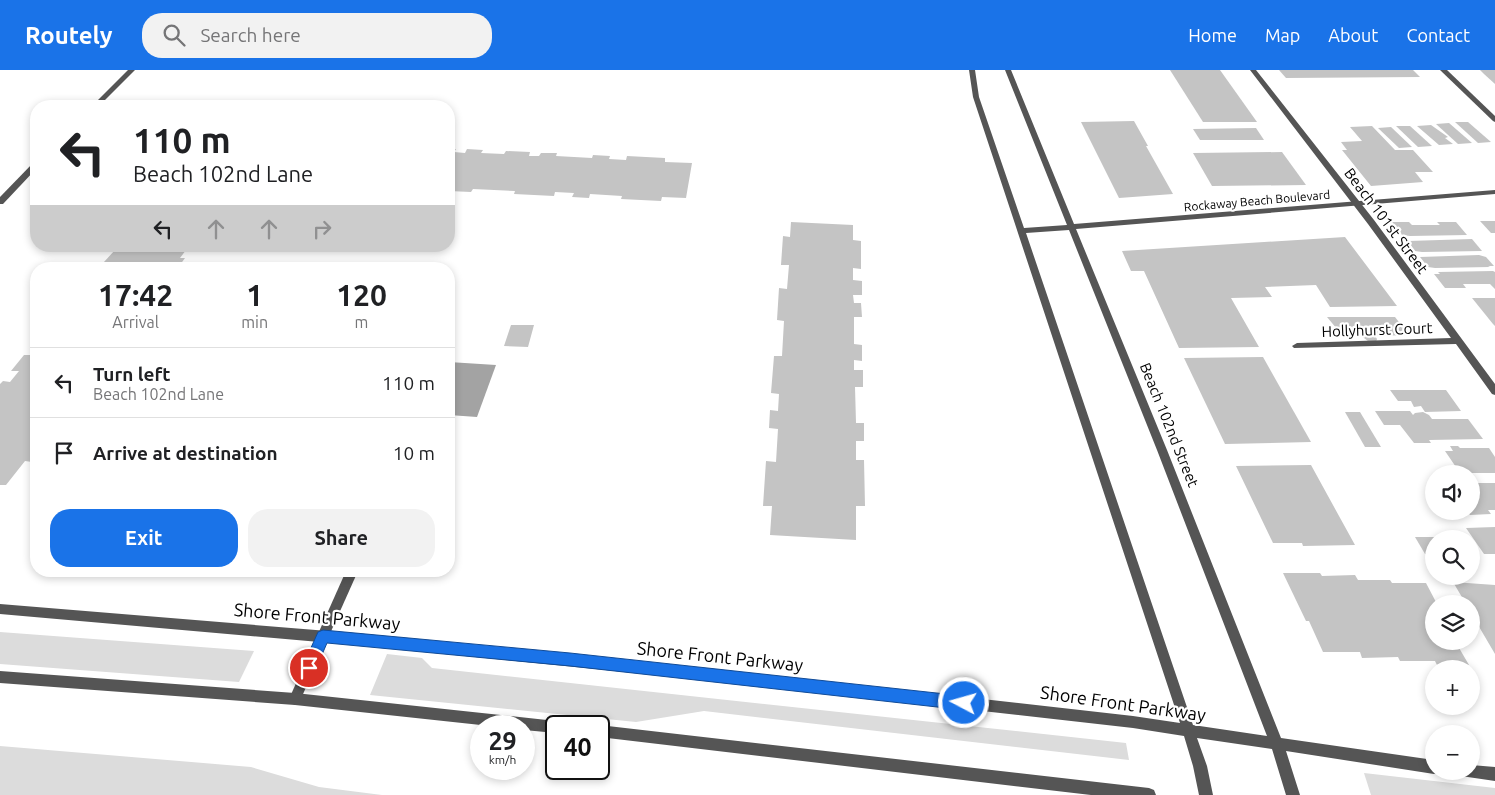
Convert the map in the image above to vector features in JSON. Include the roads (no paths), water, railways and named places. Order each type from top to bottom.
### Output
[{"type":"street","points":[[101,100],[132,70]]},
{"type":"street","points":[[972,70],[976,97],[1189,731],[1206,795]]},
{"type":"street","name":"Beach 102nd Street","points":[[1008,70],[1162,450],[1277,745],[1293,795]]},
{"type":"street","name":"Beach 101st Street","points":[[1254,70],[1495,391]]},
{"type":"street","points":[[1443,70],[1495,120]]},
{"type":"street","points":[[0,202],[30,171]]},
{"type":"street","name":"Rockaway Beach Boulevard","points":[[1021,231],[1495,192]]},
{"type":"street","name":"Hollyhurst Court","points":[[1297,346],[1458,341]]},
{"type":"street","points":[[295,700],[349,577]]},
{"type":"street","name":"Shore Front Parkway","points":[[0,609],[695,672],[1133,722],[1425,766]]},
{"type":"street","points":[[0,677],[295,700],[545,726]]},
{"type":"street","points":[[610,732],[1148,795]]},
{"type":"street","points":[[1480,772],[1495,774]]}]
